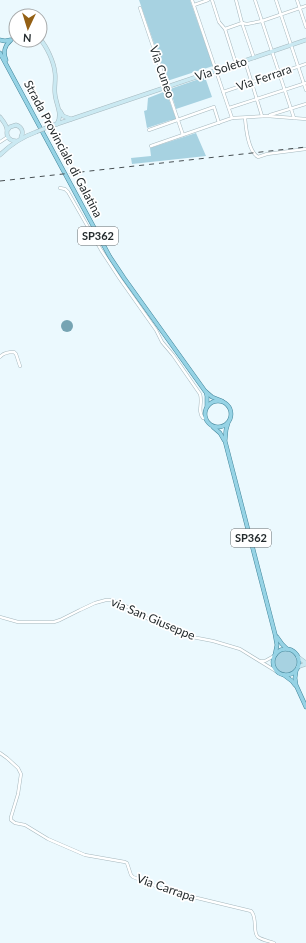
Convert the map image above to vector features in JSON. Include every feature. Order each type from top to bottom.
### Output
[{"type":"main road","points":[[8,42],[4,51],[9,69]]},
{"type":"main road","name":"Strada Provinciale di Galatina","points":[[0,52],[122,278],[206,391],[212,397],[226,403],[229,406],[232,415],[226,430],[225,441]]},
{"type":"main road","points":[[0,57],[9,69]]},
{"type":"main road","points":[[206,391],[208,402],[205,412],[206,418]]},
{"type":"main road","points":[[206,408],[213,402],[222,401]]},
{"type":"main road","name":"Strada Provinciale di Galatina","points":[[206,418],[209,424],[220,433],[225,441],[275,634],[277,645],[273,663],[276,670],[279,672]]},
{"type":"main road","points":[[213,426],[220,427],[228,423]]},
{"type":"main road","name":"Strada Provinciale di Galatina","points":[[275,634],[282,644],[296,653],[298,657]]},
{"type":"main road","points":[[275,655],[281,650],[288,649]]},
{"type":"main road","points":[[297,688],[295,678],[299,664],[298,657]]},
{"type":"main road","points":[[284,675],[291,674],[297,668]]},
{"type":"main road","points":[[279,672],[292,681],[306,707]]},
{"type":"street","points":[[192,0],[232,118]]},
{"type":"street","points":[[194,5],[208,0]]},
{"type":"street","points":[[212,0],[219,22],[225,29],[236,64]]},
{"type":"street","points":[[236,0],[254,58]]},
{"type":"street","points":[[255,0],[294,118]]},
{"type":"street","points":[[276,0],[306,90]]},
{"type":"street","points":[[297,0],[306,27]]},
{"type":"street","points":[[225,29],[242,23],[246,24],[262,21],[306,6]]},
{"type":"street","name":"Via Cuneo","points":[[140,8],[183,135]]},
{"type":"street","name":"Via Soleto","points":[[21,138],[48,127],[306,40]]},
{"type":"street","points":[[46,48],[55,70],[55,95],[59,111],[64,122]]},
{"type":"street","points":[[245,61],[262,116]]},
{"type":"street","name":"Via Ferrara","points":[[223,92],[306,64]]},
{"type":"street","points":[[229,108],[305,84]]},
{"type":"street","points":[[267,116],[306,104]]},
{"type":"street","points":[[149,130],[214,107],[219,123]]},
{"type":"street","points":[[62,116],[72,119]]},
{"type":"street","points":[[58,124],[62,116]]},
{"type":"street","points":[[151,146],[232,118],[267,116],[306,119]]},
{"type":"street","points":[[0,117],[7,127],[10,139],[8,148]]},
{"type":"street","points":[[245,118],[248,139],[255,156],[258,157],[267,154],[306,149]]},
{"type":"street","points":[[4,122],[19,126],[22,129],[36,132]]},
{"type":"street","points":[[1,141],[10,126],[13,125]]},
{"type":"street","points":[[0,155],[16,140],[21,138],[23,133],[22,129]]},
{"type":"street","points":[[1,141],[6,138],[16,140]]},
{"type":"street","points":[[60,188],[65,189],[68,192],[100,250],[122,278],[156,330],[164,346],[173,354],[200,394],[201,416],[206,418]]},
{"type":"street","points":[[0,357],[7,353],[14,352],[20,366]]},
{"type":"street","name":"via San Giuseppe","points":[[0,617],[18,622],[54,622],[95,603],[111,600],[124,605],[150,620],[167,626],[187,636],[213,641],[240,650],[279,672]]},
{"type":"street","points":[[259,661],[265,661],[275,655]]},
{"type":"street","points":[[297,668],[306,664],[298,657]]},
{"type":"street","name":"Via Carrapa","points":[[0,753],[13,763],[21,774],[18,794],[10,817],[15,823],[24,825],[48,839],[86,856],[127,863],[133,877],[168,891],[251,911],[255,917],[256,935],[274,943]]},
{"type":"shaded area","points":[[139,0],[190,0],[213,66],[167,81]]},
{"type":"shaded area","points":[[205,77],[212,97],[176,109],[170,89]]},
{"type":"shaded area","points":[[166,91],[176,119],[147,128],[144,111],[147,110],[148,98]]},
{"type":"shaded area","points":[[196,133],[206,156],[132,164],[131,158],[151,156],[150,148]]},
{"type":"shaded area","points":[[67,320],[71,322],[73,326],[71,330],[67,332],[63,330],[61,326],[63,322]]},
{"type":"shaded area","points":[[286,651],[294,654],[297,662],[294,670],[286,673],[278,670],[275,662],[278,654]]},
{"type":"railway","points":[[0,181],[306,147]]}]
